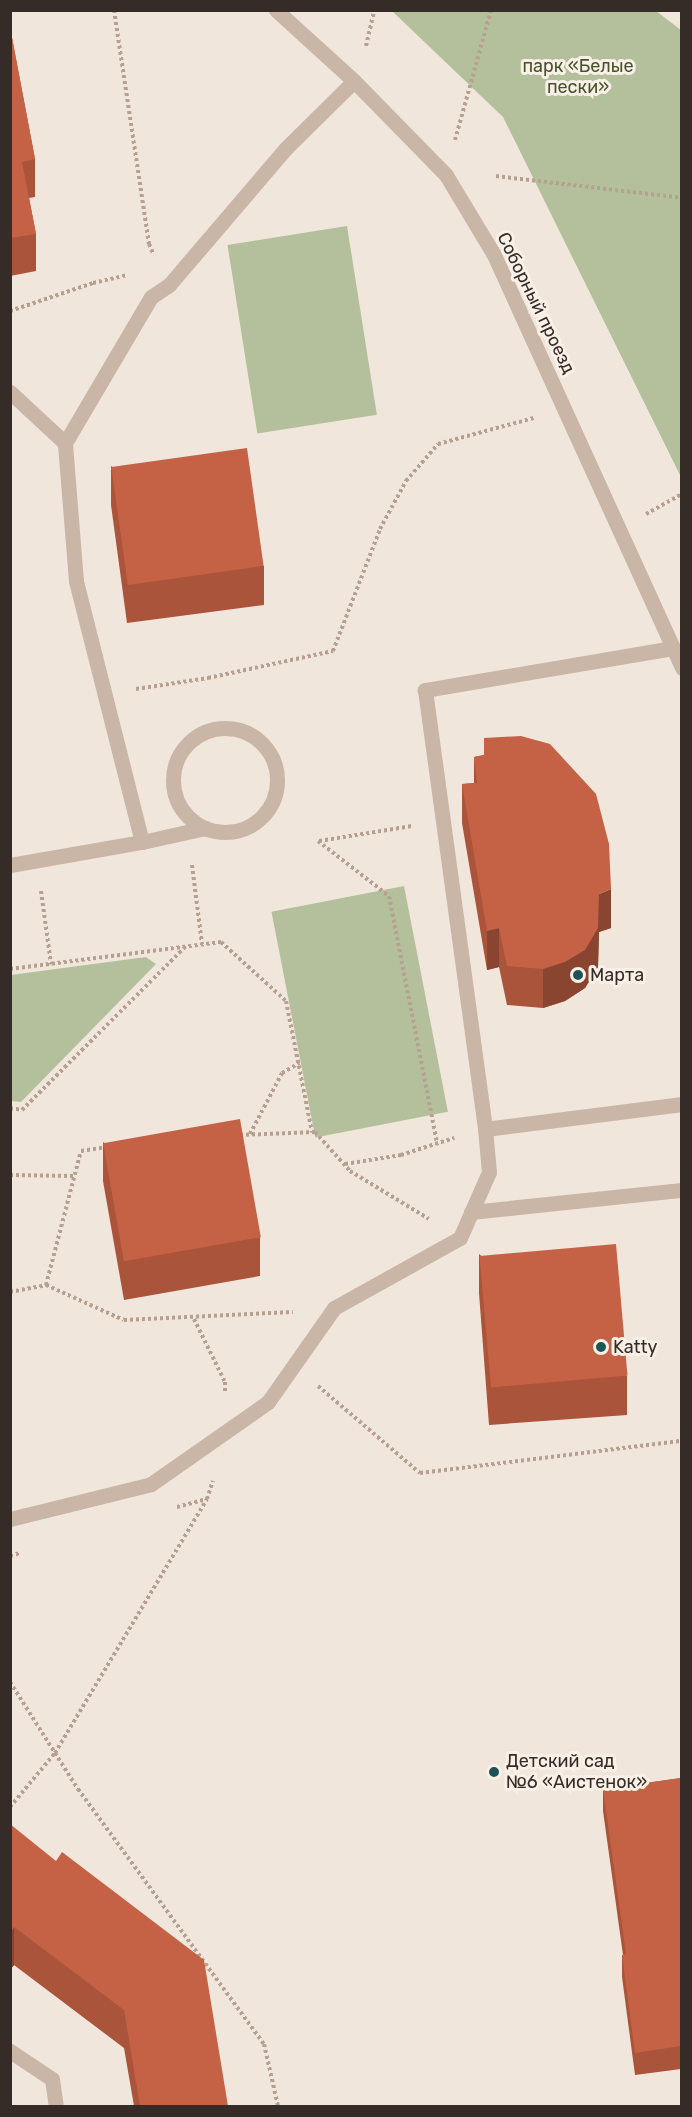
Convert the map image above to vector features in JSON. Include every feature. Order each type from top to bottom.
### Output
[{"type":"street","name":"Соборный проезд","points":[[276,10],[354,81],[446,175],[494,255],[681,668]]},
{"type":"street","points":[[142,842],[76,581],[65,443],[151,297],[169,285],[285,149],[354,81]]},
{"type":"street","points":[[10,392],[65,443]]},
{"type":"street","points":[[10,1519],[151,1484],[268,1402],[334,1308],[460,1239],[489,1172],[488,1128],[425,690],[673,648]]},
{"type":"street","points":[[10,865],[142,842],[205,828],[221,832],[239,830],[255,823],[267,811],[275,796],[277,778],[274,761],[264,746],[251,735],[236,729],[219,728],[202,733],[189,742],[176,764],[174,789],[179,805],[190,819],[205,828]]},
{"type":"street","points":[[488,1128],[681,1104]]},
{"type":"street","points":[[471,1212],[681,1190]]},
{"type":"street","points":[[10,2051],[52,2079],[56,2106]]},
{"type":"path","points":[[114,10],[149,244],[156,260]]},
{"type":"path","points":[[446,175],[491,10]]},
{"type":"path","points":[[496,176],[681,198]]},
{"type":"path","points":[[10,311],[93,283],[137,273]]},
{"type":"path","points":[[105,694],[208,678],[333,651],[380,529],[406,481],[438,444],[565,410]]},
{"type":"path","points":[[620,530],[681,494]]},
{"type":"path","points":[[437,1143],[389,896],[318,841],[443,821]]},
{"type":"path","points":[[192,858],[202,944]]},
{"type":"path","points":[[40,883],[51,964]]},
{"type":"path","points":[[10,969],[221,942],[286,1001],[312,1132],[350,1171],[460,1239]]},
{"type":"path","points":[[10,1108],[22,1110],[185,947]]},
{"type":"path","points":[[250,1134],[282,1073],[299,1064]]},
{"type":"path","points":[[344,1164],[401,1155],[488,1128]]},
{"type":"path","points":[[230,1135],[312,1132]]},
{"type":"path","points":[[46,1286],[81,1151],[114,1146]]},
{"type":"path","points":[[10,1175],[74,1176]]},
{"type":"path","points":[[10,1292],[46,1286],[124,1320],[279,1312]]},
{"type":"path","points":[[294,1365],[420,1473],[681,1441]]},
{"type":"path","points":[[10,1807],[56,1753],[207,1498]]},
{"type":"path","points":[[10,1682],[78,1789],[264,2044],[278,2106]]},
{"type":"green space","name":"парк «Белые пески»","points":[[392,11],[656,11],[681,30],[681,477],[503,117]]},
{"type":"green space","points":[[347,226],[377,415],[257,434],[227,245]]},
{"type":"green space","points":[[404,886],[448,1112],[315,1138],[271,912]]},
{"type":"green space","points":[[146,957],[156,964],[21,1102],[11,1101],[11,975]]},
{"type":"building","points":[[10,27],[35,159],[22,162],[36,234],[10,238]]},
{"type":"building","points":[[247,448],[264,566],[128,585],[111,467]]},
{"type":"building","points":[[521,736],[550,744],[596,794],[609,844],[611,889],[599,894],[598,928],[585,950],[565,962],[543,969],[507,966],[499,928],[487,931],[462,784],[477,783],[474,757],[484,755],[484,738]]},
{"type":"building","points":[[240,1119],[261,1237],[124,1261],[103,1143]]},
{"type":"building","points":[[616,1244],[628,1375],[491,1387],[480,1256]]},
{"type":"building","points":[[681,1778],[681,2046],[635,2053],[622,1955],[626,1954],[603,1789]]},
{"type":"building","points":[[10,1824],[56,1861],[62,1852],[204,1960],[228,2106],[140,2106],[124,2010],[14,1927],[10,1933]]},
{"type":"place","name":"Марта","points":[[578,975]]},
{"type":"place","name":"Katty","points":[[601,1347]]},
{"type":"place","name":"Детский сад №6 «Аистенок»","points":[[494,1772]]}]
